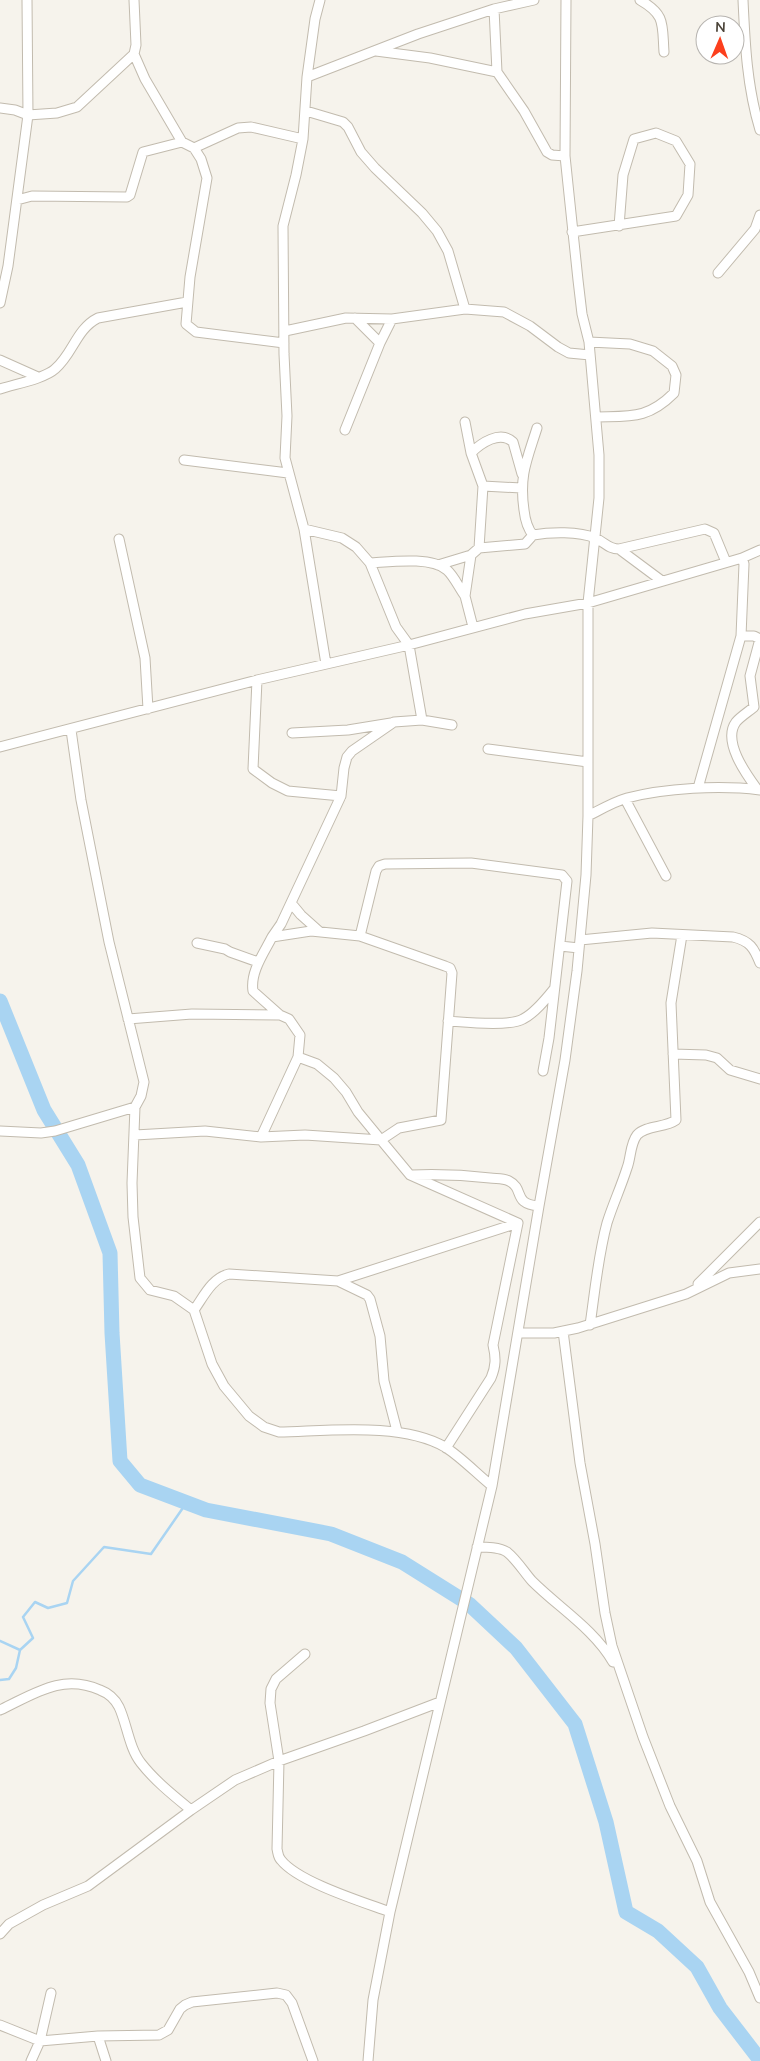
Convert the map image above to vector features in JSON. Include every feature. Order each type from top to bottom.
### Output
[{"type":"street","points":[[0,303],[17,200],[28,115],[27,0]]},
{"type":"street","points":[[0,108],[15,110],[28,115],[57,112],[77,107],[134,54],[136,45],[134,0]]},
{"type":"street","points":[[320,0],[315,19],[307,77],[303,139],[283,226],[287,416],[285,458],[304,528],[326,664]]},
{"type":"street","points":[[307,77],[418,34],[494,9],[534,0]]},
{"type":"street","points":[[368,2061],[374,2000],[390,1912],[492,1486],[539,1206],[566,1060],[580,944],[586,875],[588,816],[588,603],[599,498],[597,417],[589,342],[582,314],[565,156],[566,0]]},
{"type":"street","points":[[640,0],[658,13],[662,22],[664,52]]},
{"type":"street","points":[[743,0],[747,67],[753,106],[760,130]]},
{"type":"street","points":[[494,9],[497,72],[524,111],[547,152],[552,155],[565,156]]},
{"type":"street","points":[[375,50],[430,58],[497,72]]},
{"type":"street","points":[[134,54],[145,79],[182,142],[194,148],[205,168],[207,178],[187,302],[186,324],[196,332],[284,343]]},
{"type":"street","points":[[306,111],[343,122],[348,127],[361,152],[438,231],[448,252],[465,309]]},
{"type":"street","points":[[194,148],[238,128],[251,127],[303,139]]},
{"type":"street","points":[[572,232],[619,226],[676,216],[688,194],[690,164],[676,141],[656,133],[634,139],[623,175],[619,226]]},
{"type":"street","points":[[17,200],[32,196],[127,197],[130,194],[143,152],[182,142]]},
{"type":"street","points":[[718,273],[755,229],[760,215]]},
{"type":"street","points":[[0,389],[54,370],[89,322],[98,318],[187,302]]},
{"type":"street","points":[[285,331],[346,318],[392,319],[465,309],[504,312],[530,326],[569,353],[590,355]]},
{"type":"street","points":[[355,318],[380,343]]},
{"type":"street","points":[[345,430],[380,343],[392,319]]},
{"type":"street","points":[[589,342],[644,347],[653,351],[672,366],[676,375],[674,393],[651,412],[630,416],[597,417]]},
{"type":"street","points":[[0,360],[38,377]]},
{"type":"street","points":[[465,422],[471,453],[482,486],[479,548]]},
{"type":"street","points":[[533,536],[525,520],[521,488],[522,474],[537,428]]},
{"type":"street","points":[[471,453],[481,443],[498,438],[509,439],[513,442],[522,474]]},
{"type":"street","points":[[184,460],[288,473]]},
{"type":"street","points":[[482,486],[521,488]]},
{"type":"street","points":[[304,528],[342,538],[356,547],[370,563],[396,627],[409,645],[422,720]]},
{"type":"street","points":[[438,565],[471,555],[479,548],[525,544],[533,536],[553,532],[595,538],[612,549],[619,549],[705,529],[714,533],[726,562]]},
{"type":"street","points":[[119,539],[145,658],[148,710]]},
{"type":"street","points":[[619,549],[662,581]]},
{"type":"street","points":[[0,747],[148,710],[257,680],[409,645],[525,614],[588,603],[742,558],[760,550]]},
{"type":"street","points":[[465,596],[471,555]]},
{"type":"street","points":[[698,788],[741,636],[744,564],[742,558]]},
{"type":"street","points":[[370,563],[413,560],[438,565],[447,570],[465,596],[473,627]]},
{"type":"street","points":[[741,636],[760,638],[760,645],[750,676],[754,707],[736,723],[732,734],[742,768],[758,789]]},
{"type":"street","points":[[257,680],[254,769],[272,783],[288,791],[341,796]]},
{"type":"street","points":[[292,733],[348,730],[394,722],[422,720],[452,725]]},
{"type":"street","points":[[261,1137],[298,1057],[300,1035],[288,1019],[280,1015],[253,992],[252,985],[258,962],[281,924],[341,796],[347,757],[352,751],[394,722]]},
{"type":"street","points":[[71,730],[108,942],[144,1082],[141,1096],[135,1107],[132,1183],[133,1217],[140,1278],[150,1290],[174,1296],[194,1310],[212,1364],[224,1386],[249,1416],[264,1427],[279,1432],[397,1431],[427,1439],[446,1448],[492,1486]]},
{"type":"street","points":[[488,749],[588,762]]},
{"type":"street","points":[[588,816],[625,799],[647,794],[698,788],[758,789]]},
{"type":"street","points":[[625,799],[666,876]]},
{"type":"street","points":[[360,936],[376,871],[379,866],[384,864],[471,863],[562,875],[567,881],[549,1038],[542,1070]]},
{"type":"street","points":[[291,903],[301,916],[320,932]]},
{"type":"street","points":[[135,1135],[205,1131],[261,1137],[305,1134],[381,1140],[399,1128],[442,1120],[452,973],[450,968],[360,936],[320,932],[288,933],[272,936]]},
{"type":"street","points":[[560,946],[580,944],[624,934],[652,933],[733,936],[744,939],[752,945],[760,963]]},
{"type":"street","points":[[590,1325],[598,1265],[607,1223],[628,1167],[633,1144],[638,1135],[644,1131],[670,1124],[676,1120],[671,1003],[682,935]]},
{"type":"street","points":[[197,944],[225,949],[258,962]]},
{"type":"street","points":[[448,1021],[482,1024],[522,1020],[535,1010],[554,988]]},
{"type":"street","points":[[128,1019],[192,1014],[280,1015]]},
{"type":"street","points":[[673,1054],[706,1055],[717,1058],[730,1070],[760,1079]]},
{"type":"street","points":[[298,1057],[317,1064],[334,1078],[346,1092],[358,1112],[410,1176],[518,1223]]},
{"type":"street","points":[[0,1130],[41,1133],[55,1132],[135,1107]]},
{"type":"street","points":[[410,1176],[467,1175],[504,1180],[514,1185],[524,1203],[539,1206]]},
{"type":"street","points":[[686,1294],[760,1222]]},
{"type":"street","points":[[194,1310],[215,1280],[221,1276],[229,1274],[338,1281],[518,1223]]},
{"type":"street","points":[[446,1448],[491,1378],[495,1368],[493,1345],[518,1223]]},
{"type":"street","points":[[518,1334],[563,1331],[590,1325],[686,1294],[729,1273],[760,1269]]},
{"type":"street","points":[[338,1281],[367,1295],[370,1299],[380,1336],[384,1381],[397,1431]]},
{"type":"street","points":[[563,1331],[578,1454],[596,1544],[605,1613],[612,1646],[643,1737],[670,1806],[697,1861],[710,1902],[749,1972],[760,1998]]},
{"type":"street","points":[[477,1547],[507,1552],[531,1580],[602,1644],[625,1682]]},
{"type":"street","points":[[305,1654],[276,1679],[271,1689],[270,1703],[280,1760],[277,1842],[279,1858],[294,1871],[324,1886],[390,1912]]},
{"type":"street","points":[[0,1710],[52,1686],[64,1683],[81,1683],[108,1693],[118,1705],[141,1763],[165,1789],[191,1810]]},
{"type":"street","points":[[0,1934],[9,1924],[43,1905],[88,1886],[235,1780],[280,1760],[440,1702]]},
{"type":"street","points":[[31,2061],[40,2041],[51,1993]]},
{"type":"street","points":[[0,2025],[40,2041],[98,2036],[159,2035],[168,2030],[185,2005],[192,2002],[277,1993],[286,1995],[292,2003],[313,2061]]},
{"type":"street","points":[[98,2036],[106,2061]]},
{"type":"waterway","points":[[0,1001],[44,1110],[78,1165],[110,1253],[112,1333],[120,1461],[140,1485],[206,1510],[331,1534],[402,1562],[469,1604],[516,1648],[575,1724],[606,1822],[626,1912],[658,1931],[697,1967],[720,2008],[760,2060]]},
{"type":"waterway","points":[[0,1641],[20,1650],[33,1638],[23,1617],[35,1602],[48,1608],[67,1603],[73,1581],[104,1547],[151,1554],[187,1502]]},
{"type":"waterway","points":[[0,1680],[9,1679],[16,1668],[20,1650]]}]
